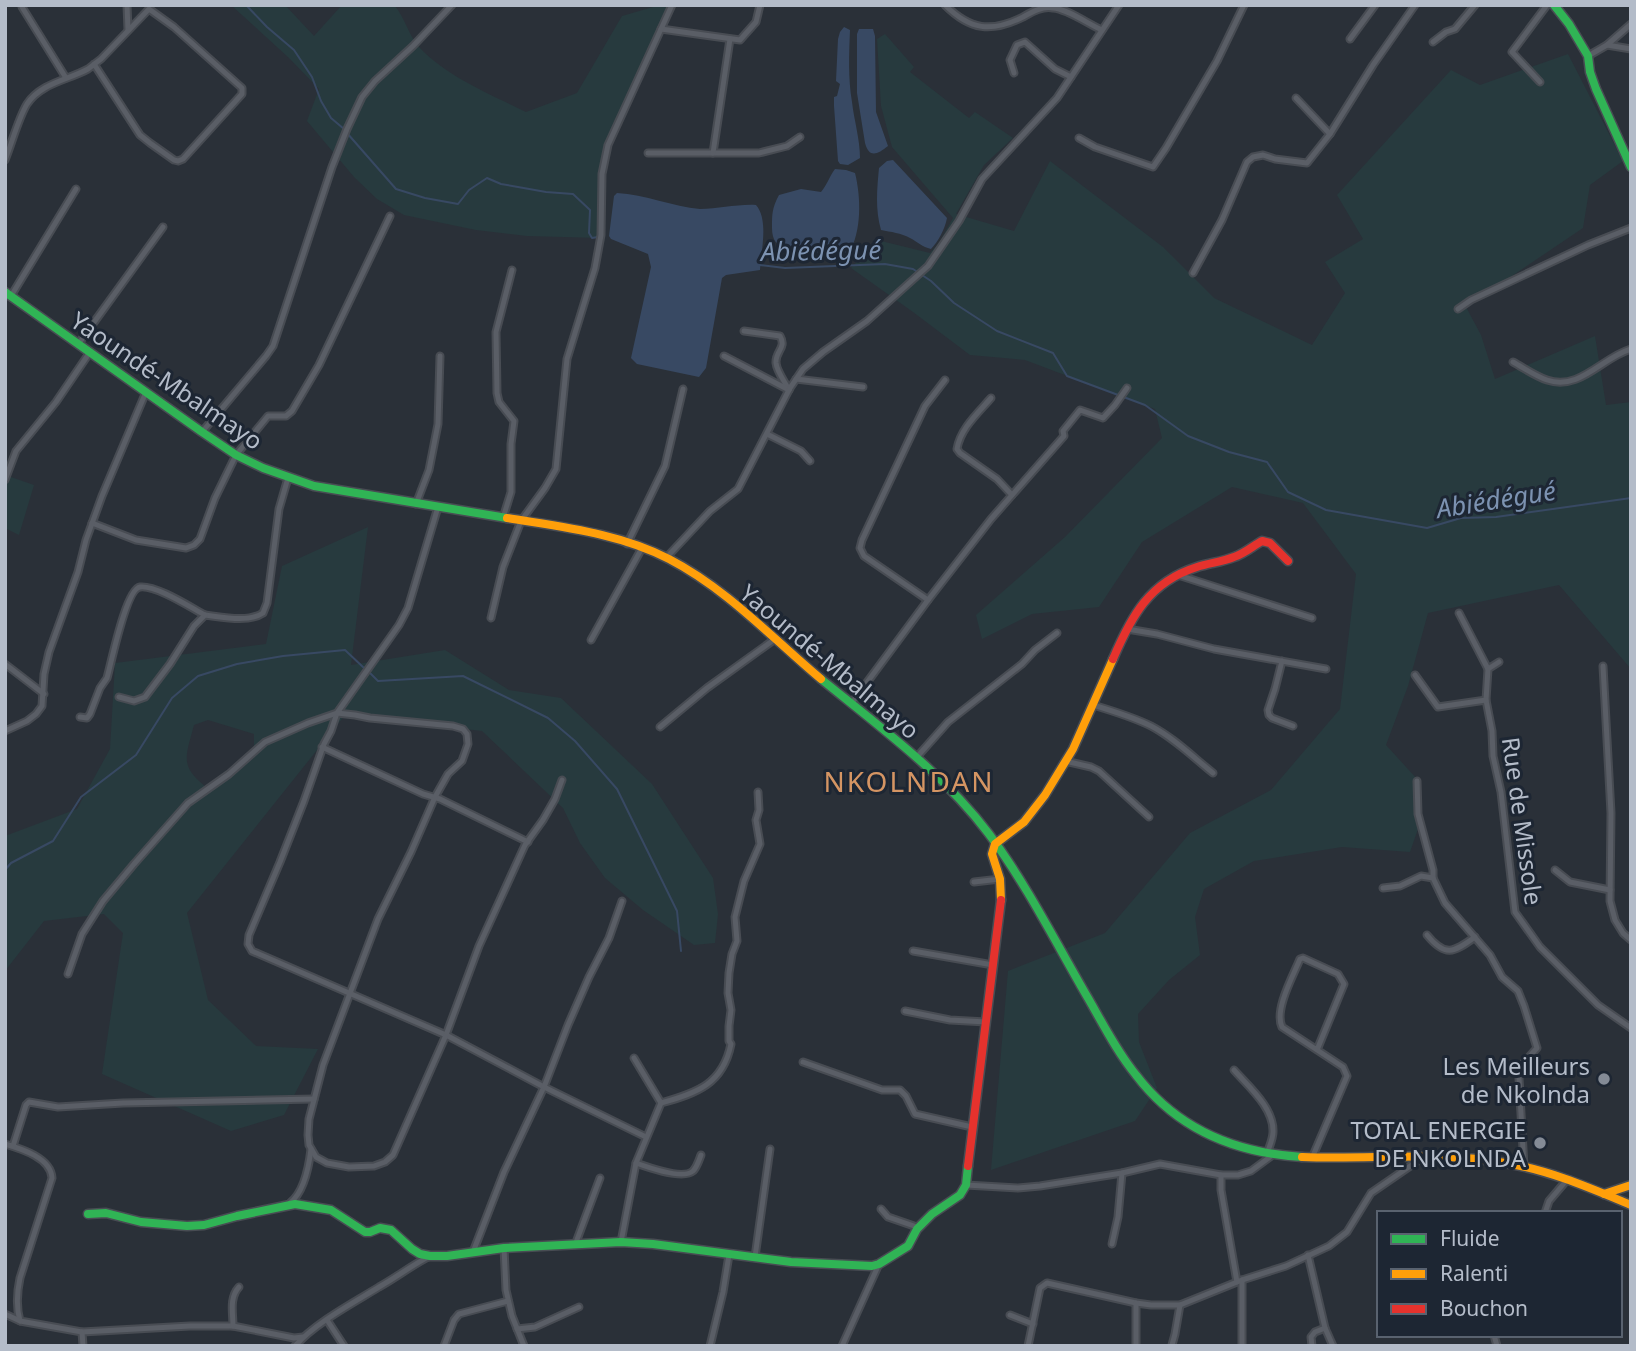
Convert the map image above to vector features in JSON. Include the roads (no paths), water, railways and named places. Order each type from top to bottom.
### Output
[{"type":"main road","points":[[1555,5],[1588,56],[1596,89],[1631,167]]},
{"type":"main road","name":"Yaoundé-Mbalmayo","points":[[8,294],[202,432],[262,468],[314,486],[605,536],[642,548],[690,571],[714,588],[916,758],[967,808],[1006,858],[1116,1049],[1141,1084],[1168,1109],[1204,1134],[1238,1148],[1312,1158],[1485,1160],[1524,1167],[1631,1205]]},
{"type":"main road","points":[[88,1214],[106,1213],[141,1222],[187,1226],[204,1225],[295,1204],[331,1210],[365,1232],[380,1228],[391,1230],[411,1249],[430,1256],[504,1248],[621,1242],[815,1264],[879,1264],[908,1246],[917,1229],[932,1214],[960,1195],[966,1185],[1001,904],[1000,879],[992,854],[995,844],[1024,822],[1045,795],[1093,705],[1127,629],[1137,610],[1151,593],[1195,567],[1234,557],[1262,541],[1270,543],[1288,561]]},
{"type":"main road","points":[[1604,1194],[1631,1185]]},
{"type":"street","points":[[127,5],[128,30]]},
{"type":"street","points":[[202,432],[273,346],[332,167],[362,97],[452,5]]},
{"type":"street","points":[[491,618],[503,567],[521,521],[556,469],[566,359],[595,268],[601,235],[602,174],[608,145],[672,5]]},
{"type":"street","points":[[661,29],[740,40],[756,22],[760,5]]},
{"type":"street","points":[[945,5],[958,17],[982,27],[990,28],[1007,23],[1045,7],[1056,8],[1102,30]]},
{"type":"street","points":[[666,558],[710,510],[738,489],[789,390],[803,369],[867,321],[928,266],[959,221],[982,179],[1057,98],[1119,5]]},
{"type":"street","points":[[1079,138],[1095,147],[1153,167],[1217,61],[1244,5]]},
{"type":"street","points":[[1350,39],[1375,5]]},
{"type":"street","points":[[1193,273],[1222,220],[1247,162],[1253,157],[1263,155],[1307,163],[1330,134],[1415,5]]},
{"type":"street","points":[[1433,42],[1455,29],[1475,5]]},
{"type":"street","points":[[1540,82],[1512,52],[1547,5]]},
{"type":"street","points":[[22,7],[66,78]]},
{"type":"street","points":[[5,160],[27,104],[35,95],[101,60],[150,7],[203,52],[243,91],[183,159],[174,160],[140,135],[94,64]]},
{"type":"street","points":[[1588,56],[1607,45],[1631,24]]},
{"type":"street","points":[[713,153],[730,39]]},
{"type":"street","points":[[1014,73],[1010,61],[1017,45],[1025,42],[1055,69],[1071,78]]},
{"type":"street","points":[[1607,45],[1631,49]]},
{"type":"street","points":[[1296,98],[1330,134]]},
{"type":"street","points":[[648,153],[759,153],[787,146],[800,137]]},
{"type":"street","points":[[8,294],[76,189]]},
{"type":"street","points":[[92,523],[136,540],[186,548],[200,539],[215,498],[236,454],[268,416],[286,416],[292,411],[319,365],[390,216]]},
{"type":"street","points":[[78,344],[163,227]]},
{"type":"street","points":[[1458,309],[1471,300],[1588,245],[1631,228]]},
{"type":"street","points":[[503,518],[511,492],[514,421],[499,402],[497,393],[496,332],[512,270]]},
{"type":"street","points":[[744,331],[780,336],[783,339],[776,359],[777,368],[789,390]]},
{"type":"street","points":[[1513,362],[1546,380],[1570,382],[1608,359],[1631,349]]},
{"type":"street","points":[[5,480],[16,451],[90,352]]},
{"type":"street","points":[[416,503],[429,470],[438,424],[440,356]]},
{"type":"street","points":[[724,356],[789,390]]},
{"type":"street","points":[[796,379],[863,387]]},
{"type":"street","points":[[928,600],[864,556],[860,548],[920,415],[945,380]]},
{"type":"street","points":[[851,704],[991,519],[1064,436],[1063,431],[1080,410],[1103,418],[1127,388]]},
{"type":"street","points":[[627,544],[665,466],[683,389]]},
{"type":"street","points":[[5,731],[27,722],[42,706],[44,674],[50,652],[92,523],[146,392]]},
{"type":"street","points":[[991,398],[964,430],[957,449],[998,479],[1012,495]]},
{"type":"street","points":[[767,434],[801,451],[810,461]]},
{"type":"street","points":[[80,717],[87,719],[107,678],[128,601],[135,589],[140,587],[158,590],[205,615],[229,618],[257,617],[263,613],[267,603],[279,509],[288,478]]},
{"type":"street","points":[[438,506],[408,608],[337,713],[249,935],[248,944],[252,951],[446,1035],[646,1137]]},
{"type":"street","points":[[591,640],[642,548]]},
{"type":"street","points":[[1178,575],[1312,618]]},
{"type":"street","points":[[1459,613],[1488,669],[1499,662]]},
{"type":"street","points":[[118,697],[134,701],[145,697],[194,626],[205,615]]},
{"type":"street","points":[[1127,629],[1214,649],[1325,669]]},
{"type":"street","points":[[916,758],[948,722],[1057,633]]},
{"type":"street","points":[[660,727],[706,688],[775,639]]},
{"type":"street","points":[[1282,662],[1268,710],[1272,718],[1293,726]]},
{"type":"street","points":[[5,664],[44,694]]},
{"type":"street","points":[[1603,666],[1611,813],[1610,901],[1615,920],[1631,940]]},
{"type":"street","name":"Rue de Missole","points":[[1488,669],[1486,700],[1492,731],[1493,756],[1502,792],[1516,912],[1540,947],[1598,1005],[1631,1028]]},
{"type":"street","points":[[1415,675],[1438,707],[1486,700]]},
{"type":"street","points":[[1093,705],[1152,727],[1213,773]]},
{"type":"street","points":[[68,974],[82,934],[103,901],[188,803],[229,774],[265,742],[337,713],[463,729],[467,734],[468,744],[463,761],[448,774],[435,797],[378,919],[323,1065],[309,1119],[308,1135],[316,1157],[327,1163],[349,1167],[386,1163],[393,1155],[446,1035],[479,946],[527,842],[555,799],[562,779]]},
{"type":"street","points":[[322,747],[423,794],[435,797],[527,842]]},
{"type":"street","points":[[1065,761],[1099,771],[1149,817]]},
{"type":"street","points":[[1416,781],[1419,814],[1433,878],[1445,903],[1490,955],[1502,977],[1518,991],[1536,1048],[1521,1066],[1519,1078],[1524,1167]]},
{"type":"street","points":[[661,1103],[687,1096],[715,1080],[730,1052],[731,1010],[728,984],[732,954],[737,941],[735,917],[744,881],[760,844],[756,820],[759,810],[758,792]]},
{"type":"street","points":[[1555,870],[1570,881],[1610,890]]},
{"type":"street","points":[[1383,888],[1400,886],[1422,876],[1433,878]]},
{"type":"street","points":[[974,882],[1000,879]]},
{"type":"street","points":[[473,1252],[504,1172],[544,1087],[589,977],[609,938],[622,901]]},
{"type":"street","points":[[1427,935],[1438,949],[1446,950],[1457,948],[1475,937]]},
{"type":"street","points":[[913,951],[993,965]]},
{"type":"street","points":[[1312,1158],[1347,1076],[1343,1067],[1317,1050],[1282,1027],[1279,1015],[1291,978],[1303,957],[1338,974],[1344,984],[1317,1050]]},
{"type":"street","points":[[905,1011],[950,1020],[986,1022]]},
{"type":"street","points":[[634,1058],[661,1103]]},
{"type":"street","points":[[803,1062],[882,1090],[900,1090],[915,1114],[972,1127]]},
{"type":"street","points":[[966,1185],[1018,1188],[1040,1186],[1160,1164],[1222,1175],[1238,1175],[1251,1171],[1270,1154],[1274,1133],[1272,1120],[1265,1107],[1234,1070]]},
{"type":"street","points":[[13,1146],[29,1102],[58,1107],[314,1099]]},
{"type":"street","points":[[621,1242],[636,1163],[661,1103]]},
{"type":"street","points":[[5,1144],[33,1155],[50,1167],[52,1178],[20,1278],[17,1293],[20,1321]]},
{"type":"street","points":[[288,1205],[296,1198],[302,1185],[311,1149]]},
{"type":"street","points":[[755,1257],[770,1149]]},
{"type":"street","points":[[636,1163],[672,1173],[689,1173],[693,1171],[701,1155]]},
{"type":"street","points":[[1028,1346],[1040,1288],[1047,1283],[1136,1303],[1180,1305],[1239,1281],[1286,1266],[1329,1246],[1347,1232],[1371,1193],[1422,1158]]},
{"type":"street","points":[[1112,1244],[1118,1217],[1122,1173]]},
{"type":"street","points":[[1222,1175],[1221,1190],[1239,1281],[1242,1346]]},
{"type":"street","points":[[575,1245],[600,1178]]},
{"type":"street","points":[[1546,1211],[1549,1201],[1566,1180]]},
{"type":"street","points":[[881,1209],[888,1217],[917,1229]]},
{"type":"street","points":[[504,1248],[508,1300],[524,1346]]},
{"type":"street","points":[[710,1346],[729,1255]]},
{"type":"street","points":[[1308,1255],[1325,1328],[1333,1346]]},
{"type":"street","points":[[295,1346],[303,1336],[327,1320],[430,1256]]},
{"type":"street","points":[[842,1346],[879,1264]]},
{"type":"street","points":[[233,1326],[232,1301],[234,1292],[239,1287]]},
{"type":"street","points":[[444,1346],[459,1314],[508,1300]]},
{"type":"street","points":[[1136,1303],[1136,1346]]},
{"type":"street","points":[[1172,1345],[1180,1305]]},
{"type":"street","points":[[517,1329],[535,1326],[579,1307]]},
{"type":"street","points":[[5,1314],[20,1321],[82,1332],[233,1326],[285,1337],[303,1336]]},
{"type":"street","points":[[1010,1315],[1033,1324]]},
{"type":"street","points":[[327,1320],[344,1346]]},
{"type":"street","points":[[1312,1346],[1311,1337],[1325,1328]]},
{"type":"street","points":[[82,1332],[83,1346]]},
{"type":"water","points":[[844,27],[850,30],[850,84],[860,158],[848,165],[838,161],[834,106],[834,97],[837,96],[840,84],[836,81],[838,39]]},
{"type":"water","points":[[859,29],[873,29],[875,36],[876,112],[888,146],[874,154],[865,143],[857,93]]},
{"type":"water","points":[[893,160],[947,218],[941,235],[931,249],[903,235],[881,230],[877,207],[879,168],[887,161]]},
{"type":"water","points":[[835,169],[855,173],[857,182],[858,224],[849,253],[791,249],[776,242],[772,228],[773,211],[779,195],[801,189],[821,192]]},
{"type":"water","points":[[617,193],[700,209],[756,205],[760,211],[763,245],[760,270],[726,275],[722,278],[706,368],[699,377],[637,364],[631,358],[651,267],[648,254],[609,236],[614,196]]},
{"type":"waterway","name":"Abiédégué","points":[[246,5],[294,50],[312,77],[331,118],[344,129]]},
{"type":"waterway","name":"Abiédégué","points":[[347,133],[396,189],[458,204],[469,190],[487,178],[501,184],[573,194],[590,210],[589,233],[592,238],[598,237]]},
{"type":"waterway","name":"Abiédégué","points":[[759,265],[785,268],[885,264],[913,269],[931,281],[954,303],[997,331],[1053,353],[1067,376],[1145,405],[1188,436],[1229,452],[1267,462],[1288,492],[1326,510],[1427,528],[1461,518],[1496,517],[1631,498]]},
{"type":"waterway","points":[[5,870],[11,863],[53,841],[81,797],[136,755],[172,698],[198,676],[237,664],[345,650],[364,668]]},
{"type":"waterway","points":[[369,672],[378,681],[463,676],[548,718],[575,741],[617,789],[677,911],[681,951]]},
{"type":"place","name":"Les Meilleurs de Nkolnda","points":[[1604,1079]]},
{"type":"place","name":"TOTAL ENERGIE DE NKOLNDA","points":[[1540,1143]]},
{"type":"district","name":"NKOLNDAN","points":[[909,781]]}]
